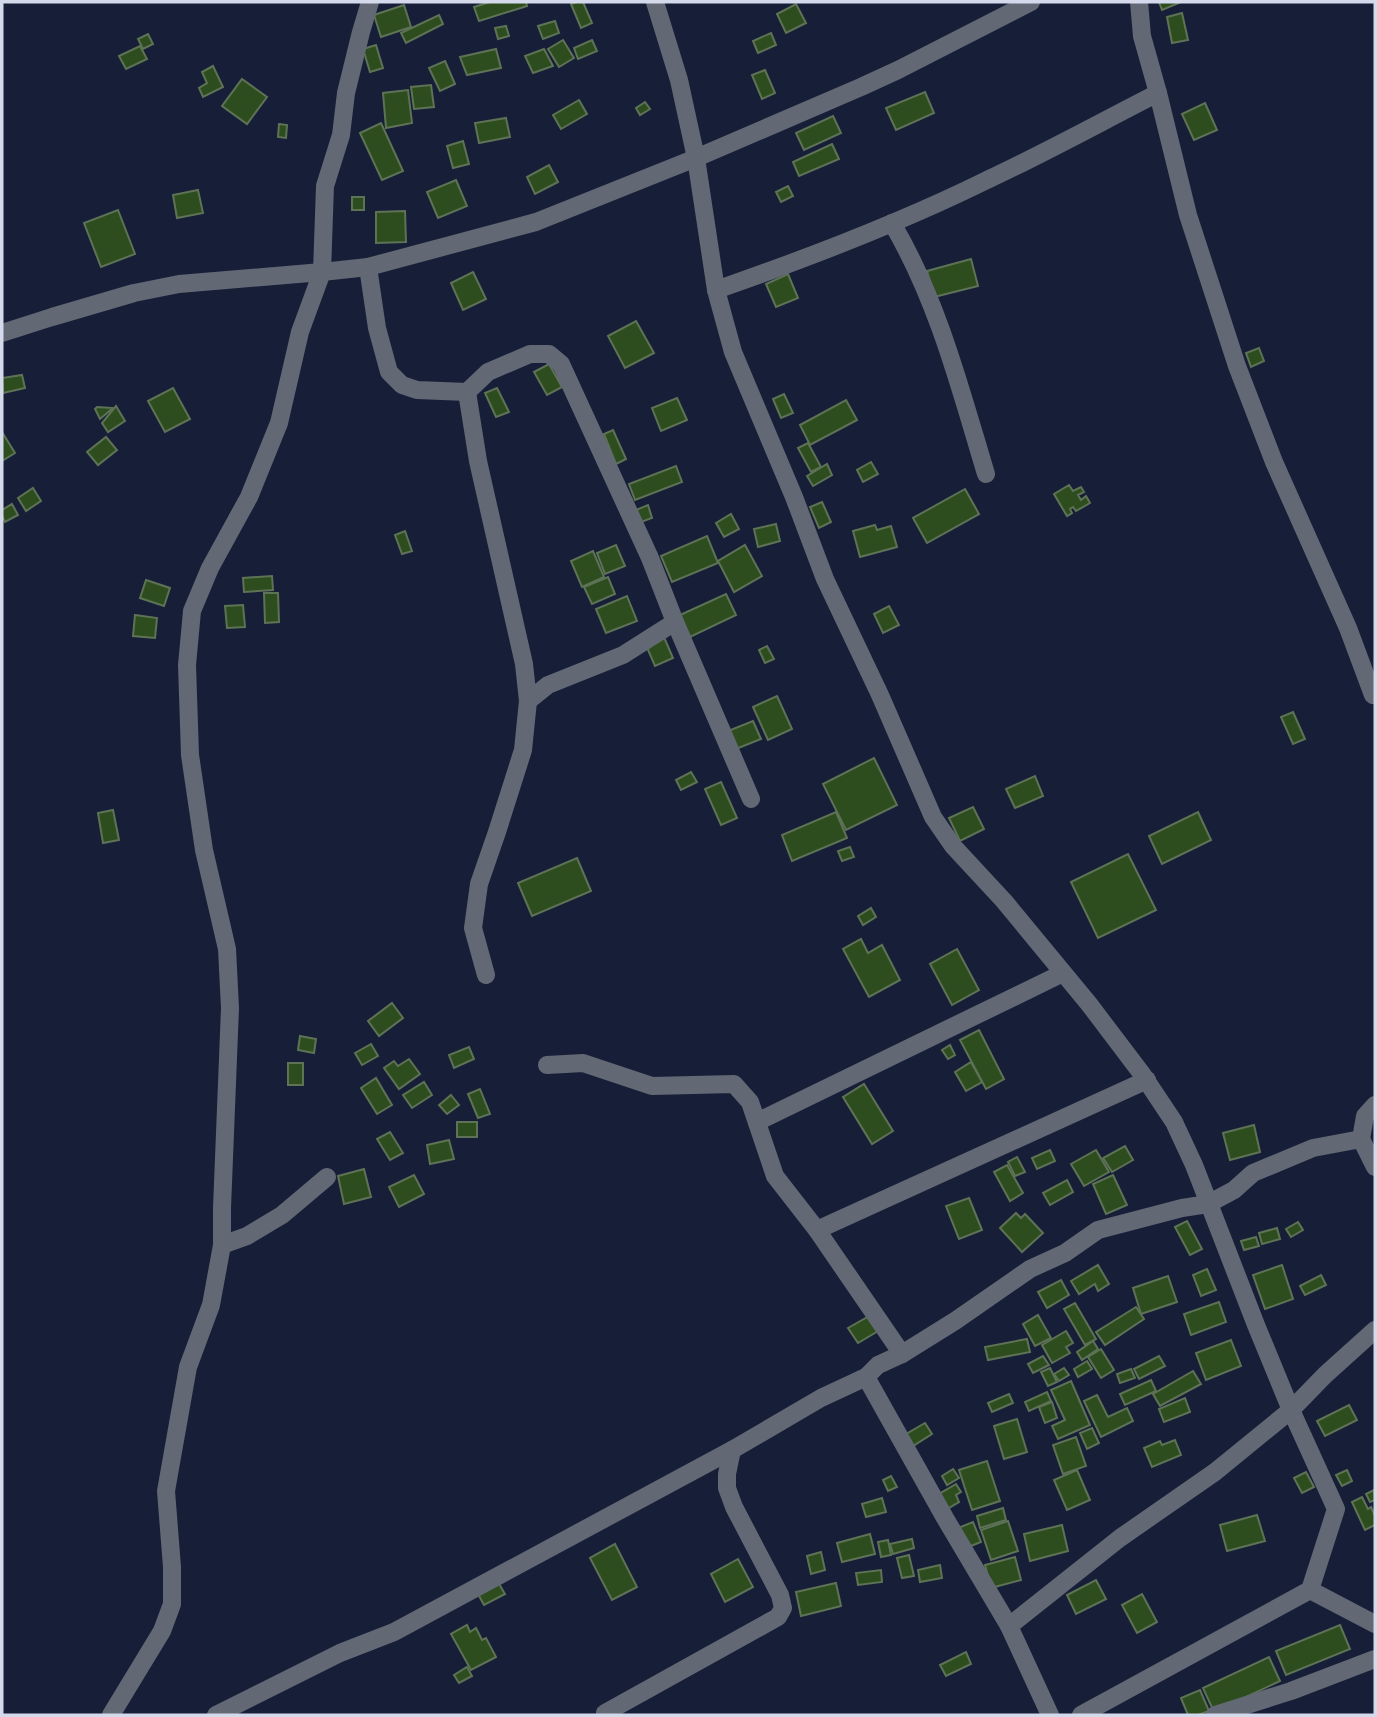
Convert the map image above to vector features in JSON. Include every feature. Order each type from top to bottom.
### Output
[{"type":"street","points":[[111,1715],[162,1631],[172,1604],[166,1491],[188,1367],[211,1305],[222,1245],[230,1008],[227,949],[204,850],[191,755],[187,665],[191,611],[210,568],[248,497],[279,422],[300,332],[322,272],[325,187],[341,135],[346,93],[370,2]]},
{"type":"street","points":[[654,2],[679,80],[696,158],[716,290],[733,352],[825,579],[880,695],[933,817],[953,846],[1004,901],[1089,1004],[1147,1080],[1174,1122],[1195,1165],[1208,1204],[1291,1410],[1336,1509],[1310,1590],[1081,1715]]},
{"type":"street","points":[[2,333],[134,293],[206,281],[368,267],[536,222],[696,158],[898,70],[1031,2]]},
{"type":"street","points":[[1139,2],[1142,36],[1188,215],[1237,366],[1274,462],[1348,628],[1373,695]]},
{"type":"street","points":[[716,290],[788,265],[987,181],[1158,93]]},
{"type":"street","points":[[892,223],[910,254],[940,327],[986,474]]},
{"type":"street","points":[[368,267],[377,328],[389,372],[402,385],[417,390],[467,392],[488,372],[530,354],[549,354],[561,364],[650,558],[751,799]]},
{"type":"street","points":[[467,392],[478,461],[524,664],[528,701],[523,750],[479,884],[473,928],[486,975]]},
{"type":"street","points":[[528,701],[548,685],[623,655],[675,622]]},
{"type":"street","points":[[757,1122],[1063,973]]},
{"type":"street","points":[[547,1065],[583,1063],[652,1086],[734,1084],[750,1102],[775,1176],[817,1230],[902,1354]]},
{"type":"street","points":[[817,1230],[1147,1080]]},
{"type":"street","points":[[1375,1105],[1365,1116],[1361,1139],[1375,1167]]},
{"type":"street","points":[[216,1715],[340,1653],[394,1632],[732,1450],[821,1398],[866,1377],[878,1365],[902,1354],[1030,1269],[1065,1253],[1098,1230],[1208,1204],[1234,1190],[1253,1172],[1313,1148],[1361,1139]]},
{"type":"street","points":[[222,1245],[247,1236],[282,1215],[327,1177]]},
{"type":"street","points":[[1009,1626],[1120,1538],[1215,1472],[1291,1410],[1375,1330]]},
{"type":"street","points":[[866,1377],[1009,1626],[1050,1715]]},
{"type":"street","points":[[605,1713],[779,1617],[783,1608],[780,1595],[734,1507],[727,1488],[732,1450]]},
{"type":"street","points":[[1310,1590],[1375,1624]]},
{"type":"street","points":[[1215,1715],[1291,1691],[1375,1659]]},
{"type":"building","points":[[490,2],[526,2],[527,6],[479,21],[474,7]]},
{"type":"building","points":[[583,2],[592,23],[581,28],[571,4]]},
{"type":"building","points":[[1159,2],[1181,2],[1162,10]]},
{"type":"building","points":[[796,4],[806,23],[786,33],[777,14]]},
{"type":"building","points":[[404,5],[411,27],[381,37],[374,15]]},
{"type":"building","points":[[1182,13],[1188,40],[1172,43],[1167,17]]},
{"type":"building","points":[[439,15],[443,24],[406,43],[401,33]]},
{"type":"building","points":[[555,21],[559,33],[543,39],[538,26]]},
{"type":"building","points":[[506,26],[509,36],[498,39],[495,28]]},
{"type":"building","points":[[771,33],[776,45],[758,53],[753,41]]},
{"type":"building","points":[[148,34],[153,44],[143,49],[138,39]]},
{"type":"building","points":[[563,40],[574,58],[559,67],[548,49]]},
{"type":"building","points":[[592,40],[597,51],[578,59],[574,48]]},
{"type":"building","points":[[376,45],[383,68],[370,72],[363,49]]},
{"type":"building","points":[[140,46],[147,59],[126,69],[119,56]]},
{"type":"building","points":[[496,49],[501,68],[467,75],[460,57]]},
{"type":"building","points":[[544,49],[553,66],[533,73],[525,56]]},
{"type":"building","points":[[445,61],[455,84],[440,91],[429,68]]},
{"type":"building","points":[[213,66],[223,87],[203,97],[199,88],[207,83],[202,72]]},
{"type":"building","points":[[765,70],[775,93],[762,99],[752,75]]},
{"type":"building","points":[[242,79],[267,97],[247,124],[222,106]]},
{"type":"building","points":[[431,85],[434,107],[414,109],[411,87]]},
{"type":"building","points":[[408,90],[412,123],[386,128],[383,93]]},
{"type":"building","points":[[925,92],[934,113],[896,130],[886,108]]},
{"type":"building","points":[[579,100],[587,114],[561,129],[553,115]]},
{"type":"building","points":[[645,102],[650,109],[640,115],[636,108]]},
{"type":"building","points":[[1205,103],[1217,130],[1194,140],[1182,114]]},
{"type":"building","points":[[833,116],[841,133],[804,150],[796,133]]},
{"type":"building","points":[[506,118],[510,137],[479,143],[475,123]]},
{"type":"building","points":[[381,123],[403,171],[382,180],[360,133]]},
{"type":"building","points":[[279,124],[287,125],[286,138],[278,137]]},
{"type":"building","points":[[463,141],[469,164],[453,168],[447,146]]},
{"type":"building","points":[[832,144],[839,159],[799,176],[793,162]]},
{"type":"building","points":[[549,165],[558,182],[535,194],[527,177]]},
{"type":"building","points":[[456,180],[467,206],[438,218],[427,192]]},
{"type":"building","points":[[788,186],[793,196],[781,202],[776,192]]},
{"type":"building","points":[[198,190],[203,213],[177,218],[173,195]]},
{"type":"building","points":[[352,197],[364,197],[364,210],[352,210]]},
{"type":"building","points":[[118,210],[135,254],[101,267],[84,223]]},
{"type":"building","points":[[405,211],[406,242],[376,243],[376,212]]},
{"type":"building","points":[[971,259],[978,286],[934,297],[927,271]]},
{"type":"building","points":[[473,272],[486,299],[463,310],[451,283]]},
{"type":"building","points":[[788,274],[798,298],[776,307],[766,284]]},
{"type":"building","points":[[636,321],[654,353],[625,368],[608,336]]},
{"type":"building","points":[[1259,348],[1264,361],[1251,367],[1246,353]]},
{"type":"building","points":[[549,364],[562,387],[547,395],[534,372]]},
{"type":"building","points":[[22,375],[25,388],[3,393],[2,378]]},
{"type":"building","points":[[173,388],[190,419],[165,432],[148,401]]},
{"type":"building","points":[[497,388],[509,412],[496,417],[485,393]]},
{"type":"building","points":[[784,394],[793,413],[781,418],[773,399]]},
{"type":"building","points":[[677,398],[687,420],[661,431],[652,408]]},
{"type":"building","points":[[846,400],[857,420],[810,445],[800,425]]},
{"type":"building","points":[[116,406],[125,421],[108,432],[102,423]]},
{"type":"building","points":[[113,408],[100,419],[95,409]]},
{"type":"building","points":[[613,430],[626,459],[616,464],[604,434]]},
{"type":"building","points":[[2,432],[15,453],[2,461]]},
{"type":"building","points":[[106,437],[117,450],[98,465],[87,452]]},
{"type":"building","points":[[808,443],[821,467],[811,472],[798,448]]},
{"type":"building","points":[[871,462],[878,474],[863,482],[857,470]]},
{"type":"building","points":[[827,464],[832,475],[813,486],[807,476]]},
{"type":"building","points":[[676,466],[682,482],[635,500],[629,484]]},
{"type":"building","points":[[1069,485],[1073,491],[1081,487],[1084,492],[1078,495],[1081,500],[1086,496],[1090,503],[1076,511],[1073,507],[1070,509],[1072,513],[1067,516],[1054,494]]},
{"type":"building","points":[[33,488],[41,501],[26,511],[18,498]]},
{"type":"building","points":[[965,489],[979,514],[927,543],[913,518]]},
{"type":"building","points":[[822,502],[831,522],[819,528],[810,507]]},
{"type":"building","points":[[12,504],[18,515],[5,522],[2,510]]},
{"type":"building","points":[[648,505],[652,518],[641,522],[636,510]]},
{"type":"building","points":[[731,514],[739,529],[724,537],[716,523]]},
{"type":"building","points":[[776,524],[780,541],[758,547],[754,529]]},
{"type":"building","points":[[875,525],[877,530],[891,526],[897,547],[860,557],[853,531]]},
{"type":"building","points":[[405,531],[412,551],[402,554],[395,535]]},
{"type":"building","points":[[707,536],[718,563],[672,582],[661,556]]},
{"type":"building","points":[[616,545],[625,566],[605,574],[597,553]]},
{"type":"building","points":[[745,545],[762,576],[734,592],[718,561]]},
{"type":"building","points":[[593,551],[604,577],[582,587],[571,561]]},
{"type":"building","points":[[272,576],[273,590],[244,592],[243,578]]},
{"type":"building","points":[[608,577],[615,594],[592,604],[584,587]]},
{"type":"building","points":[[146,580],[170,588],[164,606],[140,598]]},
{"type":"building","points":[[264,593],[278,593],[279,622],[265,623]]},
{"type":"building","points":[[726,594],[736,615],[690,637],[680,615]]},
{"type":"building","points":[[627,596],[637,621],[606,633],[596,609]]},
{"type":"building","points":[[243,605],[245,627],[227,628],[225,606]]},
{"type":"building","points":[[889,606],[899,625],[883,633],[874,614]]},
{"type":"building","points":[[135,615],[157,618],[155,638],[133,636]]},
{"type":"building","points":[[663,635],[673,658],[655,666],[645,643]]},
{"type":"building","points":[[767,646],[774,659],[765,663],[759,650]]},
{"type":"building","points":[[777,696],[792,729],[768,740],[753,707]]},
{"type":"building","points":[[1293,712],[1305,739],[1293,744],[1281,717]]},
{"type":"building","points":[[753,721],[761,739],[736,749],[728,731]]},
{"type":"building","points":[[874,758],[897,805],[846,830],[823,784]]},
{"type":"building","points":[[691,772],[697,782],[681,790],[676,780]]},
{"type":"building","points":[[1035,776],[1043,796],[1015,808],[1006,789]]},
{"type":"building","points":[[721,782],[737,818],[721,825],[705,789]]},
{"type":"building","points":[[973,807],[984,829],[960,841],[949,818]]},
{"type":"building","points":[[113,810],[119,840],[103,843],[98,813]]},
{"type":"building","points":[[836,812],[847,838],[792,861],[782,835]]},
{"type":"building","points":[[1198,812],[1211,840],[1162,864],[1149,836]]},
{"type":"building","points":[[850,847],[854,857],[842,861],[838,851]]},
{"type":"building","points":[[1128,854],[1156,910],[1098,938],[1071,882]]},
{"type":"building","points":[[577,858],[591,891],[532,916],[518,883]]},
{"type":"building","points":[[871,908],[876,917],[863,925],[858,916]]},
{"type":"building","points":[[861,939],[868,953],[882,945],[900,980],[869,997],[843,949]]},
{"type":"building","points":[[957,949],[979,990],[952,1005],[930,964]]},
{"type":"building","points":[[392,1003],[403,1018],[379,1036],[368,1021]]},
{"type":"building","points":[[979,1030],[1004,1079],[986,1089],[960,1040]]},
{"type":"building","points":[[300,1036],[316,1039],[314,1053],[298,1050]]},
{"type":"building","points":[[371,1044],[378,1056],[362,1065],[355,1053]]},
{"type":"building","points":[[950,1045],[955,1055],[948,1059],[942,1050]]},
{"type":"building","points":[[469,1047],[474,1059],[454,1068],[449,1055]]},
{"type":"building","points":[[409,1059],[420,1074],[399,1089],[384,1068],[394,1061],[398,1066]]},
{"type":"building","points":[[971,1062],[982,1082],[966,1091],[955,1072]]},
{"type":"building","points":[[288,1063],[303,1063],[303,1085],[288,1085]]},
{"type":"building","points":[[376,1078],[392,1105],[377,1114],[361,1088]]},
{"type":"building","points":[[424,1082],[432,1095],[412,1108],[403,1095]]},
{"type":"building","points":[[864,1084],[893,1131],[872,1144],[843,1097]]},
{"type":"building","points":[[480,1089],[490,1114],[478,1118],[468,1094]]},
{"type":"building","points":[[451,1095],[459,1105],[447,1114],[439,1105]]},
{"type":"building","points":[[457,1122],[477,1122],[477,1137],[457,1137]]},
{"type":"building","points":[[1254,1125],[1260,1152],[1230,1160],[1223,1133]]},
{"type":"building","points":[[390,1132],[403,1153],[390,1160],[377,1139]]},
{"type":"building","points":[[449,1140],[454,1159],[430,1164],[427,1145]]},
{"type":"building","points":[[1125,1146],[1133,1160],[1112,1172],[1103,1158]]},
{"type":"building","points":[[1050,1150],[1055,1161],[1037,1169],[1032,1158]]},
{"type":"building","points":[[1096,1150],[1109,1172],[1084,1186],[1071,1164]]},
{"type":"building","points":[[1017,1157],[1025,1172],[1015,1176],[1008,1162]]},
{"type":"building","points":[[1007,1165],[1023,1193],[1010,1201],[994,1172]]},
{"type":"building","points":[[364,1169],[371,1197],[344,1204],[338,1176]]},
{"type":"building","points":[[414,1175],[424,1194],[399,1207],[389,1187]]},
{"type":"building","points":[[1113,1175],[1127,1205],[1106,1214],[1093,1184]]},
{"type":"building","points":[[1067,1180],[1073,1192],[1050,1205],[1043,1193]]},
{"type":"building","points":[[969,1198],[982,1230],[959,1239],[946,1206]]},
{"type":"building","points":[[1016,1213],[1021,1218],[1025,1214],[1043,1233],[1022,1252],[1000,1228]]},
{"type":"building","points":[[1187,1221],[1202,1249],[1190,1255],[1175,1227]]},
{"type":"building","points":[[1298,1222],[1303,1230],[1291,1237],[1286,1229]]},
{"type":"building","points":[[1277,1228],[1280,1239],[1262,1244],[1259,1233]]},
{"type":"building","points":[[1256,1237],[1259,1246],[1244,1250],[1241,1241]]},
{"type":"building","points":[[1098,1265],[1109,1284],[1098,1291],[1095,1284],[1079,1294],[1071,1281]]},
{"type":"building","points":[[1282,1265],[1293,1299],[1265,1309],[1253,1275]]},
{"type":"building","points":[[1207,1269],[1216,1290],[1201,1296],[1193,1275]]},
{"type":"building","points":[[1321,1275],[1326,1285],[1305,1295],[1300,1286]]},
{"type":"building","points":[[1168,1276],[1177,1302],[1141,1314],[1133,1288]]},
{"type":"building","points":[[1061,1280],[1069,1295],[1047,1308],[1038,1292]]},
{"type":"building","points":[[1219,1302],[1226,1322],[1191,1335],[1184,1314]]},
{"type":"building","points":[[1075,1303],[1096,1339],[1085,1345],[1064,1309]]},
{"type":"building","points":[[1136,1307],[1144,1319],[1105,1345],[1096,1332]]},
{"type":"building","points":[[871,1315],[880,1330],[858,1343],[848,1328]]},
{"type":"building","points":[[1038,1315],[1051,1338],[1035,1346],[1023,1324]]},
{"type":"building","points":[[1066,1331],[1073,1343],[1066,1347],[1070,1353],[1052,1363],[1042,1345]]},
{"type":"building","points":[[1027,1339],[1030,1352],[988,1360],[985,1347]]},
{"type":"building","points":[[1231,1340],[1241,1366],[1206,1380],[1196,1353]]},
{"type":"building","points":[[1093,1341],[1098,1349],[1082,1360],[1077,1352]]},
{"type":"building","points":[[1101,1349],[1114,1370],[1101,1378],[1088,1357]]},
{"type":"building","points":[[1043,1356],[1049,1365],[1033,1373],[1028,1364]]},
{"type":"building","points":[[1159,1356],[1165,1366],[1139,1379],[1134,1369]]},
{"type":"building","points":[[1087,1361],[1092,1369],[1078,1377],[1074,1369]]},
{"type":"building","points":[[1050,1368],[1057,1382],[1048,1386],[1041,1372]]},
{"type":"building","points":[[1064,1368],[1069,1375],[1059,1381],[1054,1374]]},
{"type":"building","points":[[1131,1369],[1135,1378],[1120,1383],[1117,1374]]},
{"type":"building","points":[[1193,1371],[1201,1384],[1160,1406],[1153,1394]]},
{"type":"building","points":[[1151,1380],[1156,1391],[1125,1405],[1120,1394]]},
{"type":"building","points":[[1071,1381],[1090,1425],[1058,1439],[1052,1426],[1065,1420],[1051,1390]]},
{"type":"building","points":[[1047,1392],[1051,1401],[1029,1411],[1025,1402]]},
{"type":"building","points":[[1009,1394],[1013,1403],[992,1412],[988,1403]]},
{"type":"building","points":[[1097,1395],[1108,1417],[1127,1408],[1133,1421],[1101,1437],[1084,1401]]},
{"type":"building","points":[[1185,1398],[1190,1412],[1164,1422],[1159,1409]]},
{"type":"building","points":[[1052,1402],[1057,1418],[1045,1423],[1039,1407]]},
{"type":"building","points":[[1349,1405],[1357,1420],[1325,1436],[1317,1421]]},
{"type":"building","points":[[1017,1419],[1027,1452],[1004,1459],[994,1426]]},
{"type":"building","points":[[925,1423],[932,1434],[913,1446],[906,1434]]},
{"type":"building","points":[[1092,1428],[1099,1443],[1087,1449],[1080,1433]]},
{"type":"building","points":[[1076,1437],[1086,1466],[1063,1474],[1053,1445]]},
{"type":"building","points":[[1175,1440],[1181,1455],[1152,1467],[1144,1448],[1160,1441],[1162,1445]]},
{"type":"building","points":[[987,1461],[1000,1501],[972,1510],[959,1470]]},
{"type":"building","points":[[953,1469],[959,1478],[947,1485],[942,1476]]},
{"type":"building","points":[[1077,1470],[1090,1500],[1067,1510],[1054,1480]]},
{"type":"building","points":[[1347,1470],[1352,1481],[1342,1486],[1336,1475]]},
{"type":"building","points":[[1306,1472],[1314,1487],[1302,1493],[1294,1478]]},
{"type":"building","points":[[891,1476],[897,1487],[888,1491],[883,1480]]},
{"type":"building","points":[[956,1484],[961,1492],[956,1495],[959,1502],[947,1509],[939,1494]]},
{"type":"building","points":[[1374,1490],[1375,1500],[1370,1502],[1366,1494]]},
{"type":"building","points":[[1362,1497],[1375,1516],[1375,1525],[1365,1530],[1352,1502]]},
{"type":"building","points":[[882,1498],[886,1512],[866,1517],[862,1504]]},
{"type":"building","points":[[1003,1508],[1006,1520],[980,1528],[977,1516]]},
{"type":"building","points":[[1257,1515],[1265,1541],[1227,1551],[1220,1525]]},
{"type":"building","points":[[1008,1521],[1018,1551],[991,1560],[981,1530]]},
{"type":"building","points":[[973,1522],[981,1542],[966,1548],[958,1528]]},
{"type":"building","points":[[1062,1525],[1068,1551],[1030,1561],[1024,1534]]},
{"type":"building","points":[[870,1534],[875,1554],[842,1562],[837,1543]]},
{"type":"building","points":[[912,1539],[914,1548],[893,1554],[890,1544]]},
{"type":"building","points":[[888,1540],[891,1555],[881,1557],[878,1542]]},
{"type":"building","points":[[615,1544],[637,1587],[612,1600],[590,1558]]},
{"type":"building","points":[[821,1552],[825,1570],[811,1574],[807,1556]]},
{"type":"building","points":[[909,1555],[914,1576],[902,1578],[897,1558]]},
{"type":"building","points":[[1015,1557],[1021,1580],[991,1588],[985,1565]]},
{"type":"building","points":[[738,1559],[753,1587],[725,1602],[711,1574]]},
{"type":"building","points":[[940,1565],[942,1578],[920,1582],[918,1570]]},
{"type":"building","points":[[881,1570],[882,1582],[858,1585],[856,1573]]},
{"type":"building","points":[[1096,1580],[1106,1599],[1076,1614],[1067,1595]]},
{"type":"building","points":[[498,1582],[505,1594],[484,1605],[478,1594]]},
{"type":"building","points":[[836,1583],[841,1606],[801,1616],[796,1592]]},
{"type":"building","points":[[1142,1594],[1157,1622],[1137,1633],[1122,1605]]},
{"type":"building","points":[[467,1625],[470,1632],[476,1628],[482,1640],[486,1638],[496,1657],[471,1670],[451,1634]]},
{"type":"building","points":[[1340,1625],[1350,1649],[1286,1675],[1276,1651]]},
{"type":"building","points":[[966,1652],[971,1664],[946,1676],[940,1665]]},
{"type":"building","points":[[1269,1657],[1280,1681],[1214,1712],[1203,1688]]},
{"type":"building","points":[[467,1667],[472,1676],[459,1683],[454,1675]]},
{"type":"building","points":[[1200,1690],[1209,1711],[1188,1715],[1181,1698]]}]
